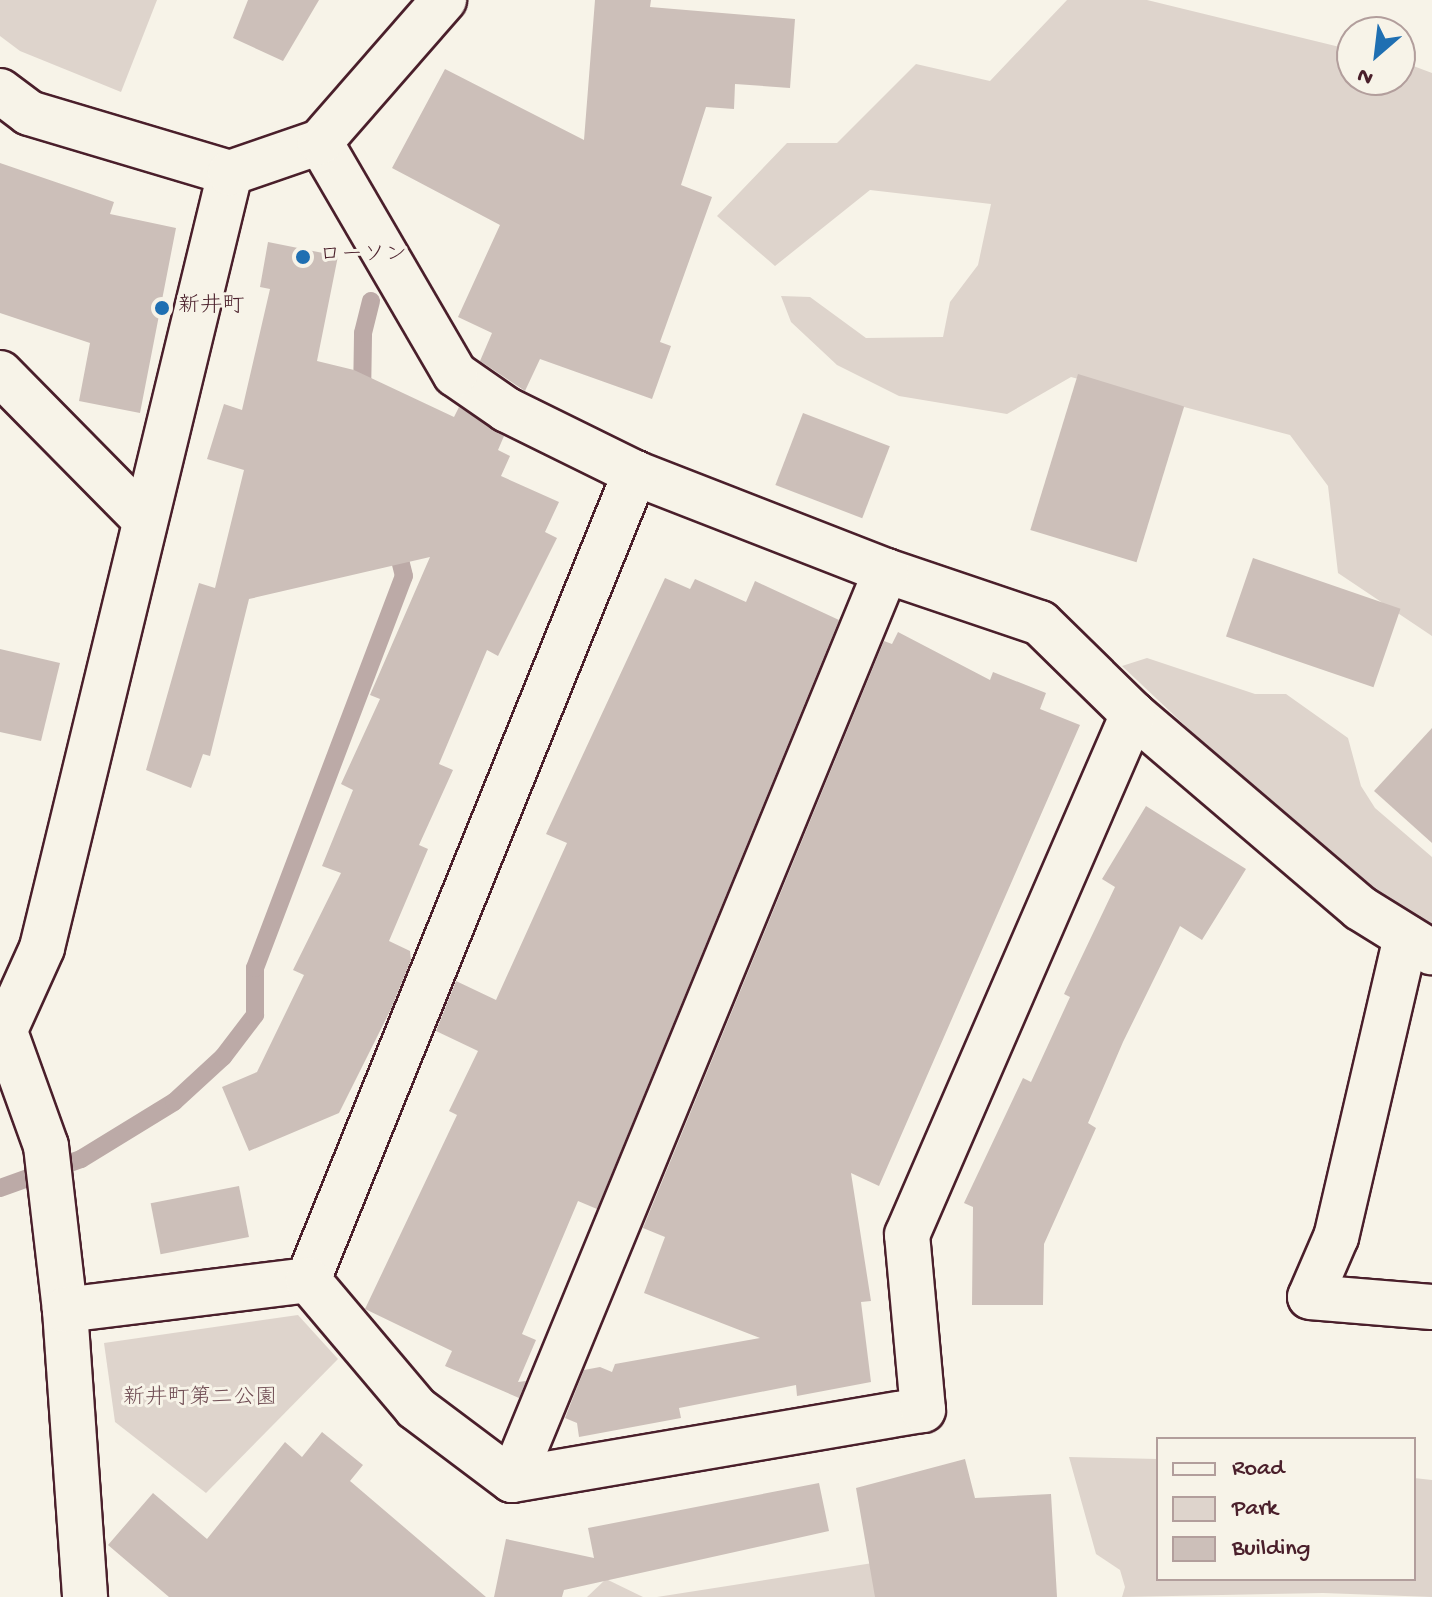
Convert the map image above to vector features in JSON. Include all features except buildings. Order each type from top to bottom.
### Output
[{"type":"street","points":[[0,91],[29,113],[230,173],[320,142],[444,0]]},
{"type":"street","points":[[320,142],[455,374],[507,410],[635,473],[886,571],[1040,623],[1133,714],[1360,908],[1419,945],[1336,1237],[1310,1297],[1432,1307]]},
{"type":"street","points":[[85,1597],[65,1310],[46,1146],[3,1037],[42,948],[230,173]]},
{"type":"street","points":[[0,373],[145,520]]},
{"type":"street","points":[[308,1280],[635,473]]},
{"type":"street","points":[[512,1480],[886,571]]},
{"type":"street","points":[[308,1280],[416,1408],[512,1480],[923,1410],[907,1235],[1133,714]]},
{"type":"street","points":[[65,1310],[308,1280]]},
{"type":"green space","points":[[0,0],[157,0],[121,92],[20,51],[0,36]]},
{"type":"green space","points":[[1067,0],[1147,0],[1336,46],[1336,96],[1416,96],[1416,67],[1432,73],[1432,636],[1338,573],[1328,486],[1290,435],[1071,377],[1007,414],[899,396],[837,365],[791,322],[781,296],[810,297],[866,338],[943,337],[950,302],[978,265],[991,204],[870,190],[775,266],[717,216],[787,143],[837,143],[916,64],[990,81]]},
{"type":"green space","points":[[1147,658],[1255,694],[1286,694],[1348,738],[1361,786],[1375,808],[1432,857],[1432,928],[1338,870],[1122,666]]},
{"type":"green space","name":"新井町第二公園","points":[[298,1315],[338,1359],[206,1493],[115,1422],[104,1343]]},
{"type":"green space","points":[[1069,1457],[1156,1459],[1156,1581],[1416,1581],[1416,1478],[1432,1480],[1432,1597],[1323,1593],[1122,1597],[1125,1587],[1120,1570],[1096,1554]]},
{"type":"green space","points":[[879,1562],[885,1597],[657,1597]]},
{"type":"green space","points":[[606,1579],[643,1597],[587,1597]]},
{"type":"waterway","points":[[362,399],[363,333],[371,301]]},
{"type":"waterway","points":[[0,1188],[81,1159],[174,1102],[223,1057],[255,1015],[255,968],[404,576],[395,541]]},
{"type":"place","name":"ローソン","points":[[303,257]]},
{"type":"place","name":"新井町","points":[[162,308]]}]
